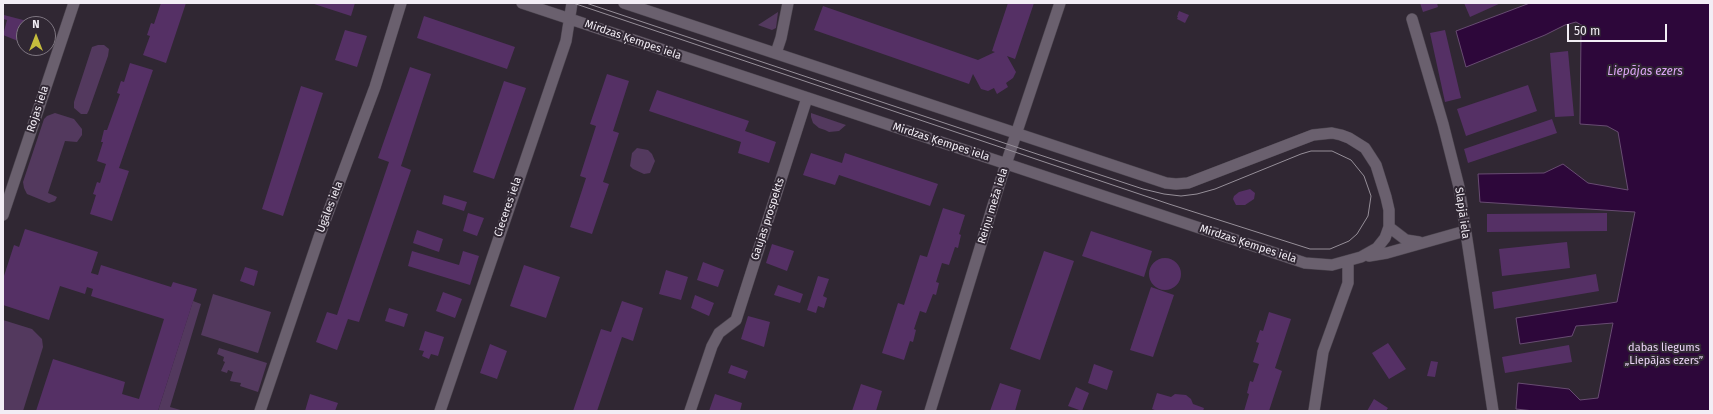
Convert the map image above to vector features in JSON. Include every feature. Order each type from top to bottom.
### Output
[{"type":"street","name":"Rojas iela","points":[[3,215],[74,3]]},
{"type":"street","name":"Ugāles iela","points":[[260,411],[318,237],[374,88],[401,3]]},
{"type":"street","name":"Mirdzas Ķempes iela","points":[[522,3],[1305,263],[1323,265],[1348,261],[1388,253],[1465,231]]},
{"type":"street","name":"Cieceres iela","points":[[440,411],[566,41],[572,3]]},
{"type":"street","points":[[624,3],[1159,181],[1176,184],[1188,183],[1313,135],[1322,133],[1337,134],[1349,138],[1365,148],[1376,165],[1386,197],[1389,214],[1389,227]]},
{"type":"street","points":[[776,53],[781,38],[788,3]]},
{"type":"street","name":"Reiņu meža iela","points":[[930,411],[1006,163],[1060,3]]},
{"type":"street","name":"Slapjā iela","points":[[1412,19],[1441,118],[1459,187],[1493,411]]},
{"type":"street","name":"Gaujas prospekts","points":[[690,411],[712,346],[720,333],[736,320],[807,98]]},
{"type":"street","name":"Mirdzas Ķempes iela","points":[[1362,257],[1377,248],[1385,238],[1389,227],[1406,240],[1424,242]]},
{"type":"street","points":[[1314,411],[1323,352],[1348,283],[1348,261]]},
{"type":"shaded area","points":[[778,12],[776,28],[772,30],[758,25]]},
{"type":"shaded area","points":[[104,45],[109,49],[108,56],[89,110],[87,114],[81,114],[74,108],[74,102],[92,47]]},
{"type":"shaded area","points":[[55,113],[74,119],[82,129],[82,135],[77,142],[65,141],[48,193],[57,197],[55,201],[49,203],[27,194],[23,182],[44,119]]},
{"type":"shaded area","points":[[811,113],[846,125],[839,131],[829,132],[819,128],[813,123]]},
{"type":"shaded area","points":[[637,148],[648,150],[652,154],[655,161],[650,173],[644,174],[630,166],[632,153]]},
{"type":"shaded area","points":[[213,294],[271,312],[258,353],[201,335]]},
{"type":"shaded area","points":[[193,301],[201,304],[170,407],[184,411],[158,411]]},
{"type":"shaded area","points":[[3,320],[32,329],[42,339],[43,347],[23,411],[3,411]]},
{"type":"shaded area","points":[[219,348],[267,363],[258,392],[240,386],[241,383],[230,381],[233,372],[228,370],[227,373],[221,371],[225,362],[223,361],[224,357],[217,354]]},
{"type":"water","name":"Liepājas ezers","points":[[1530,3],[1710,3],[1710,411],[1534,411],[1516,409],[1518,383],[1569,389],[1580,400],[1598,398],[1613,323],[1576,326],[1572,336],[1520,344],[1516,318],[1617,302],[1635,212],[1480,202],[1478,174],[1544,173],[1563,164],[1588,183],[1628,190],[1618,132],[1607,126],[1580,124],[1581,35],[1585,27],[1576,22],[1565,25],[1545,35],[1466,67],[1456,31]]},
{"type":"building","points":[[161,3],[186,3],[166,63],[143,55],[150,36],[147,35],[151,23],[154,24]]},
{"type":"building","points":[[311,3],[355,3],[351,16]]},
{"type":"building","points":[[1008,3],[1034,3],[1015,59],[1007,56],[1016,72],[1013,78],[1006,83],[1008,87],[997,94],[994,88],[988,91],[981,89],[973,74],[969,84],[814,30],[823,6],[978,60],[995,52],[992,51]]},
{"type":"building","points":[[1420,3],[1437,3],[1438,7],[1423,12]]},
{"type":"building","points":[[1464,3],[1501,3],[1470,17]]},
{"type":"building","points":[[1179,11],[1189,15],[1185,23],[1177,19]]},
{"type":"building","points":[[4,15],[16,18],[16,40],[3,35],[7,20],[3,19]]},
{"type":"building","points":[[424,16],[515,47],[507,69],[417,38]]},
{"type":"building","points":[[345,30],[367,36],[357,67],[335,60]]},
{"type":"building","points":[[1445,30],[1461,98],[1445,102],[1430,33]]},
{"type":"building","points":[[1568,51],[1574,116],[1555,117],[1550,53]]},
{"type":"building","points":[[130,63],[153,70],[119,168],[129,171],[112,221],[90,214],[96,195],[93,194],[97,182],[100,183],[106,164],[97,161],[103,142],[101,142],[104,130],[107,130],[120,94],[117,93],[121,81],[124,82]]},
{"type":"building","points":[[410,67],[431,74],[401,166],[411,170],[359,322],[348,319],[337,350],[316,342],[327,312],[337,315],[389,162],[378,158]]},
{"type":"building","points":[[607,74],[629,81],[613,131],[619,133],[603,182],[609,184],[592,234],[570,227],[586,178],[580,176],[596,126],[590,124]]},
{"type":"building","points":[[504,81],[526,88],[494,179],[473,172]]},
{"type":"building","points":[[1528,85],[1537,111],[1466,136],[1457,109]]},
{"type":"building","points":[[301,86],[323,93],[283,216],[262,209]]},
{"type":"building","points":[[657,90],[749,121],[745,131],[776,142],[769,163],[738,153],[741,142],[649,111]]},
{"type":"building","points":[[1552,119],[1557,133],[1468,163],[1464,149]]},
{"type":"building","points":[[811,153],[842,163],[845,153],[938,184],[930,206],[839,175],[835,185],[803,175]]},
{"type":"building","points":[[1250,189],[1255,193],[1254,199],[1245,205],[1236,205],[1233,199],[1234,196],[1239,192]]},
{"type":"building","points":[[444,195],[467,202],[464,211],[442,204]]},
{"type":"building","points":[[943,208],[965,215],[959,234],[961,235],[958,248],[955,247],[949,265],[942,263],[936,282],[939,283],[936,295],[933,294],[926,313],[920,311],[914,329],[916,330],[913,342],[910,341],[904,360],[882,353],[898,303],[904,305],[920,255],[927,257]]},
{"type":"building","points":[[468,213],[484,218],[477,236],[463,231]]},
{"type":"building","points":[[1607,213],[1607,231],[1487,232],[1487,214]]},
{"type":"building","points":[[25,229],[98,252],[91,273],[98,275],[101,265],[171,287],[173,282],[197,289],[158,411],[36,411],[53,359],[125,382],[122,394],[139,399],[164,319],[91,296],[93,289],[87,287],[85,294],[60,286],[49,320],[3,305],[3,279],[14,245],[19,247]]},
{"type":"building","points":[[417,230],[443,239],[439,252],[413,243]]},
{"type":"building","points":[[1091,231],[1152,251],[1144,277],[1082,256]]},
{"type":"building","points":[[1567,242],[1570,268],[1502,276],[1499,249]]},
{"type":"building","points":[[772,244],[794,251],[787,271],[766,263]]},
{"type":"building","points":[[412,251],[459,265],[463,251],[479,256],[470,285],[408,266]]},
{"type":"building","points":[[1044,251],[1074,261],[1040,360],[1010,349]]},
{"type":"building","points":[[1165,258],[1174,261],[1178,265],[1181,274],[1178,283],[1174,287],[1165,290],[1156,287],[1152,283],[1149,274],[1152,265],[1156,261]]},
{"type":"building","points":[[703,262],[724,270],[718,287],[697,280]]},
{"type":"building","points":[[524,265],[560,277],[546,318],[510,306]]},
{"type":"building","points":[[245,267],[258,271],[254,286],[240,281]]},
{"type":"building","points":[[666,270],[688,277],[681,300],[659,294]]},
{"type":"building","points":[[1596,274],[1599,291],[1494,309],[1492,292]]},
{"type":"building","points":[[818,276],[829,279],[823,296],[827,298],[824,308],[818,306],[816,313],[807,310]]},
{"type":"building","points":[[778,285],[803,294],[800,303],[774,295]]},
{"type":"building","points":[[1151,287],[1174,295],[1153,357],[1130,350]]},
{"type":"building","points":[[443,292],[462,299],[455,318],[436,311]]},
{"type":"building","points":[[695,295],[714,303],[709,316],[691,308]]},
{"type":"building","points":[[622,301],[643,308],[633,341],[622,337],[597,411],[573,411],[601,329],[611,332]]},
{"type":"building","points":[[389,308],[408,314],[404,327],[385,321]]},
{"type":"building","points":[[1269,312],[1291,319],[1275,368],[1282,371],[1269,411],[1244,411],[1249,394],[1247,393],[1250,381],[1253,382],[1259,364],[1253,362],[1259,343],[1256,342],[1260,330],[1263,331]]},
{"type":"building","points":[[748,316],[770,322],[764,347],[741,339]]},
{"type":"building","points":[[425,331],[444,337],[438,356],[431,354],[429,359],[422,356],[424,351],[419,350]]},
{"type":"building","points":[[1388,343],[1406,369],[1389,379],[1372,353]]},
{"type":"building","points":[[490,344],[507,351],[497,379],[480,373]]},
{"type":"building","points":[[1569,345],[1572,362],[1505,373],[1502,357]]},
{"type":"building","points":[[1431,361],[1438,362],[1435,377],[1427,376]]},
{"type":"building","points":[[1094,364],[1113,371],[1107,390],[1088,383]]},
{"type":"building","points":[[731,365],[748,371],[745,379],[728,373]]},
{"type":"building","points":[[1000,383],[1021,390],[1015,411],[990,411]]},
{"type":"building","points":[[861,384],[882,391],[876,411],[852,411]]},
{"type":"building","points":[[1076,387],[1089,393],[1082,411],[1068,406]]},
{"type":"building","points":[[1157,393],[1171,397],[1175,394],[1186,395],[1191,399],[1193,404],[1204,408],[1203,411],[1157,411],[1152,409]]},
{"type":"building","points":[[310,394],[338,403],[335,411],[305,411]]},
{"type":"building","points":[[715,394],[742,403],[740,411],[709,411]]},
{"type":"building","points":[[1374,399],[1388,408],[1386,411],[1367,411]]},
{"type":"tram line","points":[[573,3],[1169,204],[1310,249],[1330,249],[1349,241],[1357,234],[1368,216],[1371,196],[1364,176],[1351,160],[1332,151],[1311,151],[1301,154],[1215,189],[1197,194],[1181,196],[1164,194],[1143,189],[1037,154],[586,3]]},
{"type":"park label","name":"dabas liegums „Liepājas ezers”","points":[[1664,354]]}]
